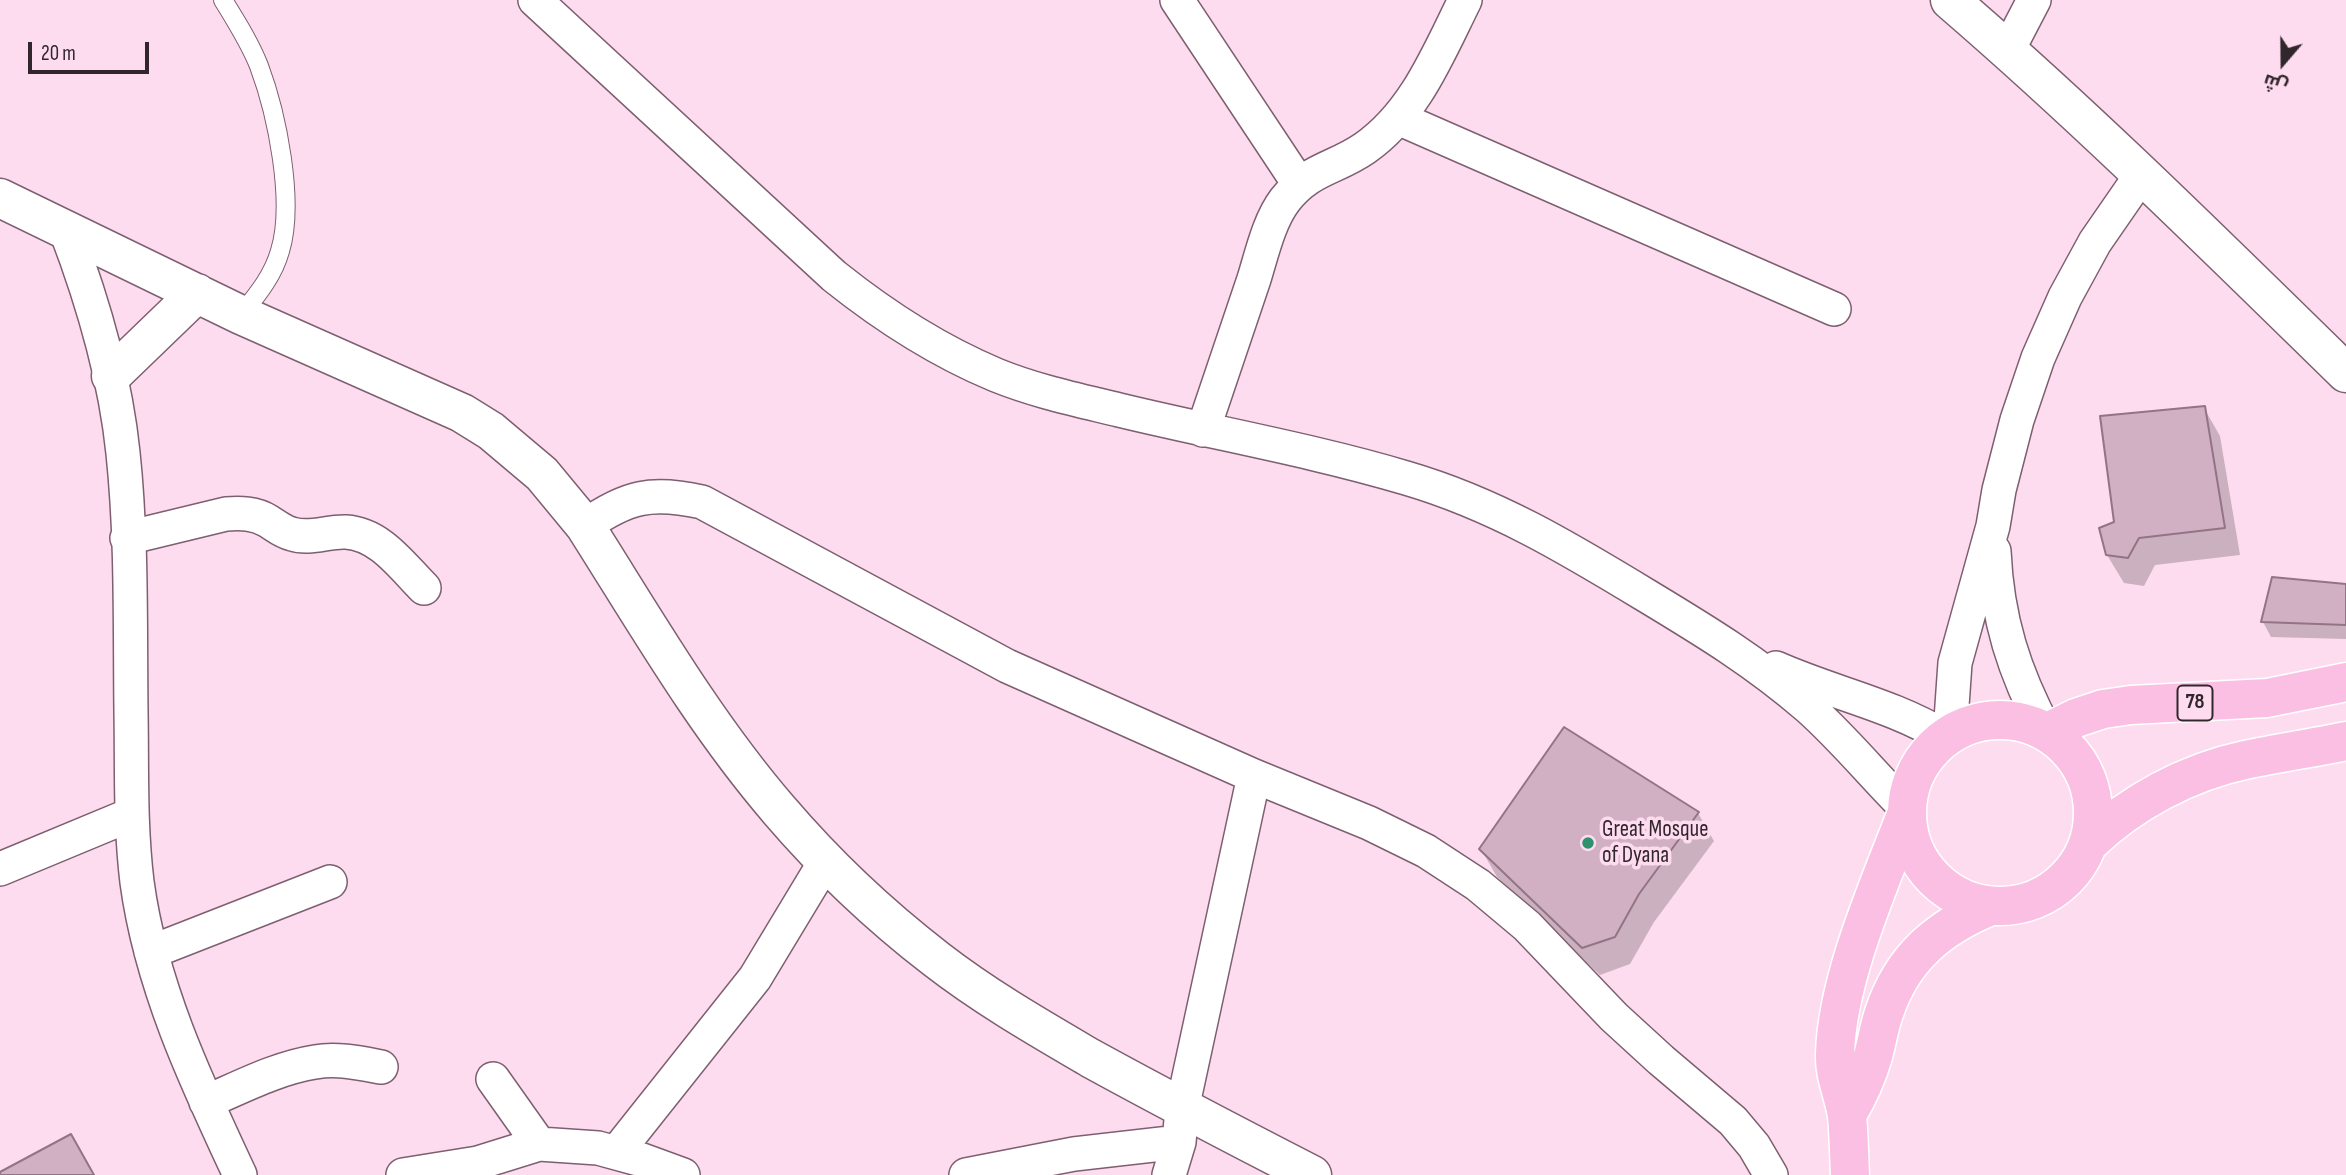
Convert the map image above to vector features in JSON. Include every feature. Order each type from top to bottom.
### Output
[{"type":"main road","name":"78","points":[[2047,732],[2103,709],[2131,705],[2267,698],[2346,682]]},
{"type":"main road","points":[[1850,1175],[1847,1115],[1839,1087],[1835,1057],[1839,1022],[1852,963],[1906,811],[1914,776],[1933,748],[1948,735],[1973,723],[1998,719],[2023,723],[2047,732],[2079,761],[2088,780],[2094,822],[2089,843],[2078,865],[2062,884],[2040,898],[2017,905],[1991,906],[1969,901],[1949,891],[1931,876],[1918,858],[1909,837],[1906,811]]},
{"type":"main road","points":[[2089,843],[2130,810],[2163,790],[2202,773],[2243,760],[2346,741]]},
{"type":"main road","points":[[1847,1115],[1867,1076],[1893,990],[1906,969],[1923,948],[1943,930],[1964,917],[1991,906]]},
{"type":"street","points":[[535,0],[834,276],[871,306],[910,332],[951,355],[1044,392],[1358,464],[1458,496],[1555,540],[1739,652],[1811,710],[1906,811]]},
{"type":"street","points":[[1177,0],[1299,184]]},
{"type":"street","points":[[1203,430],[1273,222],[1284,202],[1299,184],[1319,170],[1363,150],[1398,118],[1416,95],[1465,0]]},
{"type":"street","points":[[1950,0],[2142,174],[2346,373]]},
{"type":"street","points":[[2008,50],[2034,0]]},
{"type":"street","points":[[1398,118],[1835,309]]},
{"type":"street","points":[[1739,652],[1948,735],[1955,663],[1993,526],[2017,420],[2038,358],[2065,297],[2095,242],[2142,174]]},
{"type":"street","points":[[0,198],[241,315],[462,413],[500,438],[542,474],[585,526],[693,697],[734,755],[778,810],[825,862],[879,913],[937,960],[988,996],[1061,1041],[1181,1126],[1312,1175]]},
{"type":"street","points":[[65,228],[86,283],[111,376],[123,455],[128,538],[130,816],[138,884],[151,952],[174,1028],[240,1175]]},
{"type":"street","points":[[111,376],[197,293]]},
{"type":"street","points":[[585,526],[611,507],[640,498],[671,495],[702,502],[1007,666],[1426,851],[1478,885],[1527,926],[1605,1008],[1733,1121],[1754,1146],[1771,1175]]},
{"type":"street","points":[[128,538],[226,514],[248,514],[292,534],[306,537],[346,532],[367,538],[386,549],[424,588]]},
{"type":"street","points":[[1993,526],[1997,596],[2004,631],[2024,688],[2047,732]]},
{"type":"street","points":[[1169,1175],[1254,776]]},
{"type":"street","points":[[0,869],[130,816]]},
{"type":"street","points":[[616,1153],[755,978],[825,862]]},
{"type":"street","points":[[151,952],[330,882]]},
{"type":"street","points":[[206,1102],[286,1069],[317,1061],[349,1061],[381,1067]]},
{"type":"street","points":[[493,1079],[539,1144]]},
{"type":"street","points":[[966,1175],[1074,1154],[1181,1126]]},
{"type":"street","points":[[403,1175],[478,1163],[539,1144],[598,1148],[683,1175]]},
{"type":"lane","points":[[223,0],[258,65],[269,98],[286,214],[280,251],[264,286],[241,315]]},
{"type":"building","points":[[2205,406],[2225,528],[2139,538],[2128,558],[2106,555],[2099,528],[2114,522],[2100,416]]},
{"type":"building","points":[[2272,577],[2346,584],[2346,625],[2261,622]]},
{"type":"building","points":[[1564,727],[1699,812],[1639,894],[1615,937],[1582,948],[1479,849]]},
{"type":"building","points":[[71,1134],[94,1175],[0,1175],[0,1172]]},
{"type":"place","name":"Great Mosque of Dyana","points":[[1588,843]]}]
